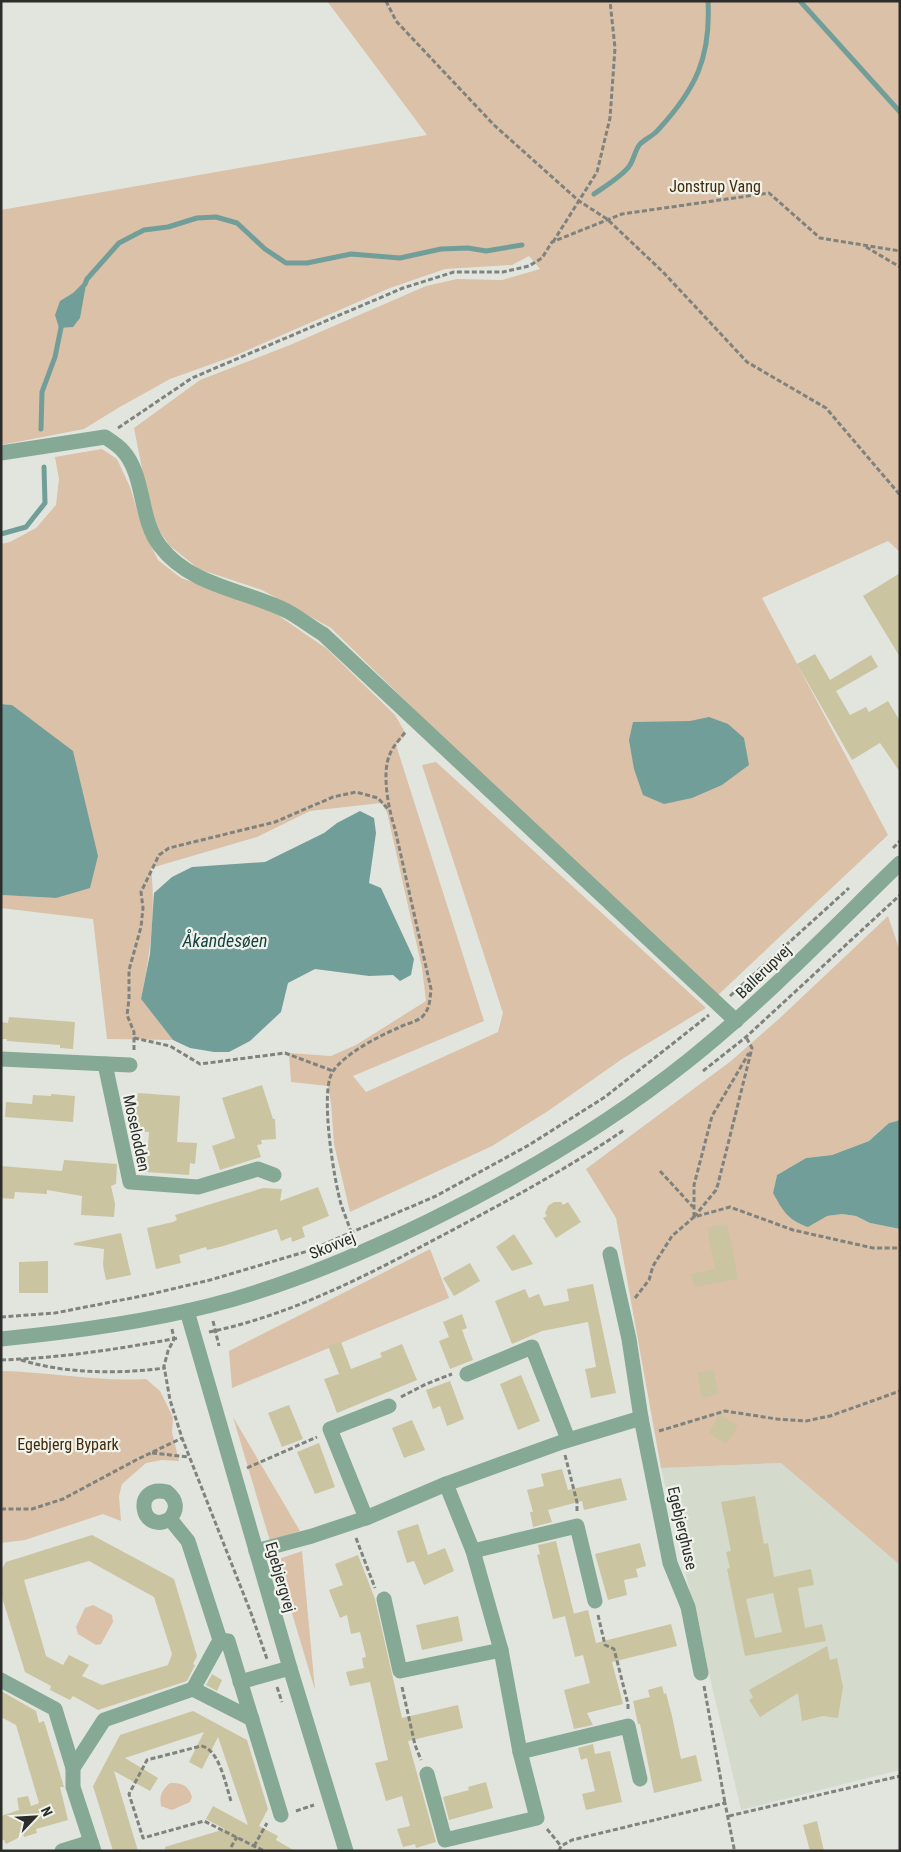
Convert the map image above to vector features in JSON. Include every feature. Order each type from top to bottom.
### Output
[{"type":"street","points":[[1,453],[105,437],[123,451],[133,467],[148,526],[159,546],[173,560],[193,575],[287,611],[322,634],[736,1021]]},
{"type":"street","name":"Ballerupvej","points":[[642,1094],[687,1061],[736,1021],[900,863]]},
{"type":"street","points":[[1,1059],[130,1065]]},
{"type":"street","name":"Moselodden","points":[[105,1064],[130,1182],[198,1187],[258,1169],[274,1174]]},
{"type":"street","name":"Skovvej","points":[[1,1339],[74,1332],[187,1311],[259,1292],[380,1244],[485,1193],[565,1146],[642,1094]]},
{"type":"street","name":"Egebjerghuse","points":[[610,1254],[623,1313],[641,1418],[670,1563],[688,1607],[701,1673]]},
{"type":"street","name":"Egebjergvej","points":[[187,1311],[290,1668],[346,1851]]},
{"type":"street","points":[[463,1372],[532,1347],[568,1439]]},
{"type":"street","points":[[366,1518],[330,1429],[389,1406]]},
{"type":"street","points":[[256,1552],[366,1518],[446,1484],[568,1439],[641,1418]]},
{"type":"street","points":[[427,1774],[444,1840],[538,1818],[520,1752],[501,1650],[473,1551],[446,1484]]},
{"type":"street","points":[[73,1768],[104,1720],[193,1689],[220,1640],[188,1541],[170,1519]]},
{"type":"street","points":[[473,1551],[577,1526],[595,1601]]},
{"type":"street","points":[[384,1599],[400,1671],[501,1650]]},
{"type":"street","points":[[220,1640],[228,1641],[281,1816]]},
{"type":"street","points":[[240,1682],[290,1668]]},
{"type":"street","points":[[1,1680],[55,1709],[73,1768],[73,1787],[93,1846],[62,1851]]},
{"type":"street","points":[[193,1689],[252,1719]]},
{"type":"street","points":[[520,1752],[628,1726],[640,1779]]},
{"type":"path","points":[[386,1],[396,22],[494,125],[579,201],[607,219],[663,272],[747,362],[826,408],[900,495]]},
{"type":"path","points":[[105,437],[192,378],[403,288],[454,272],[503,272],[530,266],[542,258],[597,172],[610,118],[615,48],[610,1]]},
{"type":"path","points":[[552,242],[622,214],[769,193],[820,238],[900,251]]},
{"type":"path","points":[[863,245],[900,267]]},
{"type":"path","points":[[368,1273],[341,1202],[330,1138],[327,1100],[329,1080],[333,1072],[353,1053],[421,1017],[429,1005],[431,988],[395,830],[388,809],[386,780],[389,754],[415,720]]},
{"type":"path","points":[[130,1065],[134,1052],[134,1032],[127,1015],[129,970],[141,927],[143,908],[141,892],[159,855],[166,849],[275,822],[332,797],[356,792],[378,798],[388,809]]},
{"type":"path","points":[[886,854],[900,842]]},
{"type":"path","points":[[1,1317],[55,1312],[147,1295],[210,1280],[308,1251],[436,1196],[529,1145],[605,1098],[720,1006],[852,885]]},
{"type":"path","points":[[623,1313],[649,1280],[653,1266],[672,1236],[694,1217],[716,1190],[752,1048],[736,1021]]},
{"type":"path","points":[[134,1038],[170,1046],[200,1064],[285,1053],[333,1072]]},
{"type":"path","points":[[694,1217],[694,1185],[712,1116],[752,1048]]},
{"type":"path","points":[[660,1171],[694,1207]]},
{"type":"path","points":[[694,1217],[730,1207],[792,1230],[873,1248],[900,1248]]},
{"type":"path","points":[[215,1331],[219,1346]]},
{"type":"path","points":[[1,1360],[119,1349],[174,1339],[168,1351],[164,1368],[170,1400],[189,1457],[251,1613],[284,1710]]},
{"type":"path","points":[[18,1359],[42,1366],[87,1370],[127,1372],[164,1368]]},
{"type":"path","points":[[389,1406],[405,1394],[463,1372]]},
{"type":"path","points":[[645,1434],[725,1411],[777,1419],[806,1421],[830,1416],[900,1391]]},
{"type":"path","points":[[233,1474],[315,1438],[330,1429]]},
{"type":"path","points":[[1,1509],[32,1509],[63,1499],[182,1438]]},
{"type":"path","points":[[152,1453],[189,1457]]},
{"type":"path","points":[[565,1455],[577,1502],[577,1526]]},
{"type":"path","points":[[351,1523],[378,1595],[384,1599]]},
{"type":"path","points":[[595,1601],[604,1645],[614,1649],[628,1704],[628,1726]]},
{"type":"path","points":[[400,1671],[414,1745],[427,1774]]},
{"type":"path","points":[[701,1673],[729,1816],[733,1851]]},
{"type":"path","points":[[231,1801],[216,1757],[205,1746],[147,1760],[129,1794],[143,1838],[204,1821],[264,1851]]},
{"type":"path","points":[[729,1816],[900,1776]]},
{"type":"path","points":[[312,1797],[317,1814]]},
{"type":"path","points":[[559,1851],[561,1846],[572,1840],[725,1803]]},
{"type":"path","points":[[538,1818],[561,1846]]},
{"type":"path","points":[[231,1847],[237,1837]]},
{"type":"shaded area","points":[[781,1463],[900,1565],[900,1770],[741,1810],[661,1468]]},
{"type":"green space","name":"Jonstrup Vang","points":[[327,1],[900,1],[900,552],[888,541],[762,598],[888,835],[718,995],[425,720],[331,628],[262,590],[199,569],[170,546],[158,529],[147,494],[134,428],[200,380],[290,345],[426,286],[457,279],[502,280],[540,269],[529,256],[512,265],[445,269],[390,288],[234,356],[170,379],[84,429],[1,445],[1,210],[427,135]]},
{"type":"green space","points":[[102,449],[117,459],[130,487],[143,530],[158,560],[181,578],[272,611],[327,649],[395,715],[406,734],[396,745],[484,1021],[353,1076],[366,1092],[498,1032],[503,1013],[422,765],[436,762],[706,1008],[622,1059],[548,1111],[492,1146],[350,1212],[334,1144],[328,1086],[291,1082],[289,1053],[331,1056],[356,1045],[426,1001],[422,968],[387,812],[381,803],[310,811],[257,837],[151,868],[153,900],[151,933],[141,999],[173,1040],[107,1039],[93,919],[1,908],[1,895],[56,898],[13,705],[1,704],[1,544],[10,542],[36,528],[56,505],[59,479],[55,457]]},
{"type":"green space","points":[[888,916],[900,951],[900,1120],[889,1123],[869,1141],[832,1155],[806,1158],[777,1175],[773,1193],[827,1216],[842,1214],[856,1216],[870,1223],[900,1229],[900,1565],[781,1463],[661,1468],[616,1218],[586,1169],[731,1061],[781,1017]]},
{"type":"green space","points":[[430,1249],[449,1298],[232,1388],[229,1351]]},
{"type":"green space","name":"Egebjerg Bypark","points":[[1,1371],[128,1380],[146,1379],[160,1391],[173,1418],[172,1432],[179,1461],[162,1460],[146,1463],[122,1484],[119,1496],[121,1521],[103,1514],[25,1540],[1,1543]]},
{"type":"green space","points":[[233,1417],[300,1531],[270,1541]]},
{"type":"green space","points":[[302,1551],[315,1690],[276,1560]]},
{"type":"green space","points":[[93,1605],[112,1615],[113,1622],[101,1644],[96,1645],[78,1634],[76,1627],[85,1608]]},
{"type":"green space","points":[[170,1783],[181,1784],[186,1787],[192,1797],[190,1802],[172,1810],[161,1806],[160,1799],[162,1793]]},
{"type":"water","points":[[87,279],[80,318],[73,327],[59,328],[55,315],[60,301],[73,293]]},
{"type":"water","points":[[1,704],[12,705],[73,751],[98,856],[90,888],[56,898],[1,895]]},
{"type":"water","points":[[709,717],[728,724],[744,738],[749,765],[722,785],[692,798],[664,804],[643,795],[634,769],[629,740],[633,722],[690,721]]},
{"type":"water","name":"Åkandesøen","points":[[360,811],[374,818],[376,833],[369,883],[381,888],[414,959],[411,975],[400,981],[393,975],[369,976],[315,969],[288,983],[281,1012],[250,1041],[229,1052],[214,1052],[190,1048],[173,1040],[141,999],[150,954],[154,893],[172,877],[192,867],[265,862],[324,833],[337,823]]},
{"type":"water","points":[[900,1120],[900,1229],[870,1223],[856,1216],[842,1214],[827,1216],[808,1227],[791,1218],[783,1210],[773,1193],[777,1175],[806,1158],[832,1155],[869,1141],[889,1123]]},
{"type":"building","points":[[900,573],[900,657],[863,596]]},
{"type":"building","points":[[815,654],[830,680],[871,655],[878,667],[836,691],[850,715],[866,707],[869,712],[888,701],[900,721],[900,772],[880,743],[852,760],[797,664]]},
{"type":"building","points":[[9,1017],[75,1022],[73,1049],[60,1048],[60,1045],[1,1039],[1,1022],[8,1023]]},
{"type":"building","points":[[262,1085],[273,1119],[275,1119],[276,1139],[261,1140],[262,1144],[257,1145],[261,1157],[220,1170],[212,1146],[235,1138],[222,1098]]},
{"type":"building","points":[[138,1093],[180,1096],[177,1142],[197,1143],[195,1164],[190,1163],[189,1175],[146,1172],[149,1132],[134,1131]]},
{"type":"building","points":[[51,1094],[75,1096],[73,1122],[5,1117],[6,1102],[32,1104],[33,1095],[51,1096]]},
{"type":"building","points":[[64,1160],[117,1164],[116,1184],[111,1186],[115,1204],[114,1217],[81,1215],[82,1196],[47,1190],[47,1194],[15,1192],[14,1199],[1,1198],[1,1166],[62,1171]]},
{"type":"building","points":[[318,1187],[329,1216],[302,1227],[305,1237],[292,1242],[291,1237],[281,1241],[277,1229],[220,1247],[207,1250],[206,1247],[179,1255],[181,1263],[156,1269],[147,1228],[173,1222],[177,1220],[175,1215],[263,1188],[282,1189],[280,1201]]},
{"type":"building","points":[[554,1202],[561,1202],[563,1205],[568,1202],[581,1222],[556,1238],[543,1218],[547,1216],[545,1213],[548,1206]]},
{"type":"building","points":[[727,1224],[738,1279],[694,1287],[691,1274],[715,1269],[707,1228]]},
{"type":"building","points":[[121,1233],[131,1275],[106,1280],[103,1265],[104,1249],[74,1245],[74,1243]]},
{"type":"building","points":[[514,1234],[533,1264],[512,1271],[496,1247]]},
{"type":"building","points":[[48,1261],[48,1293],[19,1293],[19,1262]]},
{"type":"building","points":[[470,1263],[480,1281],[454,1296],[443,1278]]},
{"type":"building","points":[[593,1284],[616,1393],[591,1398],[585,1369],[596,1367],[588,1322],[542,1331],[512,1344],[495,1301],[525,1289],[529,1298],[539,1294],[544,1306],[569,1301],[567,1289]]},
{"type":"building","points":[[462,1314],[467,1328],[462,1330],[473,1360],[450,1369],[439,1341],[449,1337],[443,1322]]},
{"type":"building","points":[[341,1342],[351,1369],[382,1357],[380,1353],[402,1344],[417,1380],[337,1413],[324,1379],[339,1374],[328,1346]]},
{"type":"building","points":[[713,1370],[719,1394],[702,1398],[697,1373]]},
{"type":"building","points":[[521,1375],[540,1421],[518,1430],[500,1384]]},
{"type":"building","points":[[450,1381],[464,1419],[447,1426],[440,1406],[433,1409],[426,1390]]},
{"type":"building","points":[[289,1405],[303,1439],[282,1447],[268,1413]]},
{"type":"building","points":[[720,1414],[738,1426],[726,1444],[709,1433]]},
{"type":"building","points":[[412,1420],[425,1450],[404,1458],[392,1428]]},
{"type":"building","points":[[319,1443],[335,1487],[315,1494],[297,1452]]},
{"type":"building","points":[[562,1469],[568,1490],[621,1478],[627,1500],[584,1510],[582,1501],[548,1510],[552,1522],[533,1527],[530,1512],[533,1512],[527,1490],[544,1486],[541,1474]]},
{"type":"building","points":[[755,1496],[764,1544],[768,1543],[774,1577],[811,1569],[814,1585],[798,1588],[805,1628],[822,1624],[826,1641],[745,1656],[727,1569],[730,1568],[726,1552],[731,1551],[721,1502]],"holes":[[[773,1593],[782,1632],[755,1638],[746,1599]]]},
{"type":"building","points":[[418,1524],[428,1555],[445,1548],[454,1571],[424,1585],[414,1561],[407,1563],[397,1531]]},
{"type":"building","points":[[92,1535],[174,1579],[197,1656],[187,1681],[98,1710],[73,1696],[70,1700],[50,1690],[51,1686],[25,1672],[1,1594],[1,1570],[6,1562]],"holes":[[[89,1561],[154,1597],[172,1654],[168,1665],[102,1685],[82,1676],[89,1665],[69,1655],[63,1665],[46,1656],[24,1580]]]},
{"type":"building","points":[[556,1541],[574,1614],[553,1619],[537,1555],[540,1554],[538,1545]]},
{"type":"building","points":[[640,1543],[646,1566],[636,1569],[638,1577],[624,1580],[627,1595],[608,1600],[595,1554]]},
{"type":"building","points":[[358,1555],[375,1599],[402,1718],[458,1705],[463,1728],[408,1741],[436,1842],[416,1848],[415,1844],[403,1847],[397,1829],[410,1826],[402,1796],[386,1801],[375,1763],[388,1760],[370,1682],[350,1686],[346,1672],[364,1668],[362,1658],[366,1657],[360,1632],[351,1634],[347,1615],[340,1618],[329,1590],[343,1585],[335,1564]]},
{"type":"building","points":[[588,1610],[596,1643],[671,1624],[677,1646],[612,1662],[623,1704],[587,1713],[593,1725],[574,1729],[564,1690],[590,1683],[583,1655],[575,1657],[565,1616]]},
{"type":"building","points":[[458,1616],[463,1641],[422,1650],[416,1625]]},
{"type":"building","points":[[827,1646],[830,1660],[837,1658],[843,1687],[838,1718],[823,1716],[802,1721],[798,1693],[760,1717],[749,1700],[753,1697],[749,1690]]},
{"type":"building","points":[[212,1674],[222,1680],[217,1691],[206,1685]]},
{"type":"building","points":[[662,1686],[664,1694],[666,1693],[672,1716],[681,1759],[696,1755],[702,1781],[654,1793],[640,1724],[638,1724],[633,1701],[650,1697],[648,1690]]},
{"type":"building","points":[[1,1691],[36,1711],[39,1723],[44,1721],[64,1787],[60,1787],[68,1820],[36,1829],[37,1833],[24,1837],[24,1835],[6,1844],[4,1840],[1,1840],[1,1816],[19,1810],[17,1798],[28,1796],[31,1806],[39,1803],[16,1725],[1,1717]]},
{"type":"building","points":[[193,1711],[247,1740],[268,1809],[259,1826],[278,1836],[276,1840],[295,1851],[165,1851],[165,1847],[225,1829],[206,1819],[213,1806],[248,1825],[218,1737],[202,1769],[189,1762],[204,1732],[125,1758],[158,1778],[150,1791],[114,1771],[138,1851],[113,1851],[93,1786],[120,1735]]},
{"type":"building","points":[[593,1744],[595,1754],[610,1751],[622,1802],[586,1810],[582,1794],[595,1791],[587,1758],[581,1760],[578,1748]]},
{"type":"building","points":[[486,1782],[493,1808],[449,1820],[443,1797],[469,1790],[468,1787]]},
{"type":"building","points":[[817,1821],[824,1851],[810,1851],[803,1825]]},
{"type":"waterway","points":[[594,194],[614,181],[627,169],[640,144],[658,130],[691,86],[704,56],[707,39],[708,1]]},
{"type":"waterway","points":[[800,1],[900,112]]},
{"type":"waterway","points":[[85,284],[87,279],[119,243],[144,230],[168,227],[197,218],[216,217],[237,223],[265,249],[286,263],[307,263],[351,254],[400,258],[441,249],[468,248],[486,251],[522,245]]},
{"type":"waterway","points":[[41,429],[42,392],[55,357],[62,323]]},
{"type":"waterway","points":[[1,534],[26,527],[45,503],[44,467]]}]
